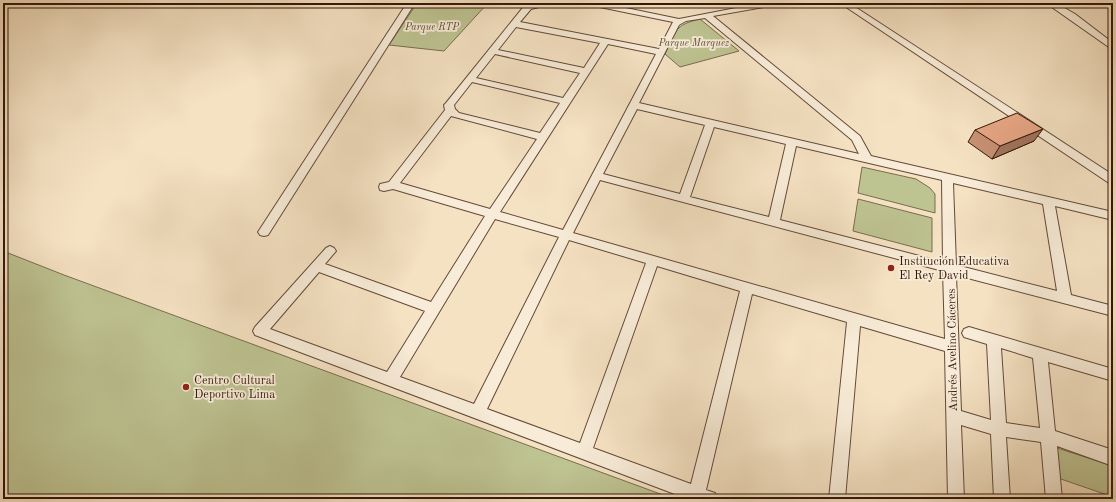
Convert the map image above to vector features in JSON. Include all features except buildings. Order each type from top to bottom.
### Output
[{"type":"street","points":[[264,232],[411,3]]},
{"type":"street","points":[[544,3],[528,7],[469,79],[449,105],[450,110],[388,186],[493,213],[952,347]]},
{"type":"street","points":[[590,3],[613,5],[679,21],[775,3]]},
{"type":"street","points":[[716,3],[730,11]]},
{"type":"street","points":[[844,3],[1113,180]]},
{"type":"street","points":[[1050,3],[1072,16],[1113,47]]},
{"type":"street","points":[[1106,3],[1113,7]]},
{"type":"street","points":[[707,15],[856,138],[867,158]]},
{"type":"street","points":[[477,413],[566,235],[661,52],[679,21]]},
{"type":"street","points":[[515,24],[661,52]]},
{"type":"street","points":[[390,380],[493,213],[605,42]]},
{"type":"street","points":[[492,51],[586,71]]},
{"type":"street","points":[[469,79],[566,102]]},
{"type":"street","points":[[634,105],[1113,216]]},
{"type":"street","points":[[450,110],[456,115],[543,137]]},
{"type":"street","points":[[684,199],[711,122]]},
{"type":"street","points":[[774,222],[792,141]]},
{"type":"street","points":[[597,176],[1113,311]]},
{"type":"street","name":"Andrés Avelino Cáceres","points":[[947,178],[956,499]]},
{"type":"street","points":[[1048,202],[1065,298]]},
{"type":"street","points":[[330,251],[260,331],[703,497],[747,288]]},
{"type":"street","points":[[584,453],[653,260]]},
{"type":"street","points":[[316,266],[434,309]]},
{"type":"street","points":[[837,499],[854,319]]},
{"type":"street","points":[[968,334],[1113,376]]},
{"type":"street","points":[[994,341],[1002,499]]},
{"type":"street","points":[[1040,354],[1054,499]]},
{"type":"street","points":[[954,416],[998,429],[1047,436],[1113,458]]},
{"type":"green space","name":"Parque RTP","points":[[417,3],[487,4],[444,51],[389,45]]},
{"type":"green space","name":"Parque Marquez","points":[[700,19],[739,51],[680,67],[665,54],[674,34],[680,27],[691,21]]},
{"type":"green space","points":[[862,167],[916,179],[930,188],[935,194],[935,213],[858,193]]},
{"type":"green space","points":[[858,199],[932,218],[932,252],[853,231]]},
{"type":"green space","name":"Centro Cultural Deportivo Lima","points":[[3,251],[64,275],[674,499],[3,499]]},
{"type":"green space","points":[[1054,447],[1113,466],[1113,497],[1058,478]]},
{"type":"waterway","points":[[1102,3],[1113,10]]},
{"type":"place","name":"Institución Educativa El Rey David","points":[[891,268]]},
{"type":"place","name":"Centro Cultural Deportivo Lima","points":[[186,387]]}]
